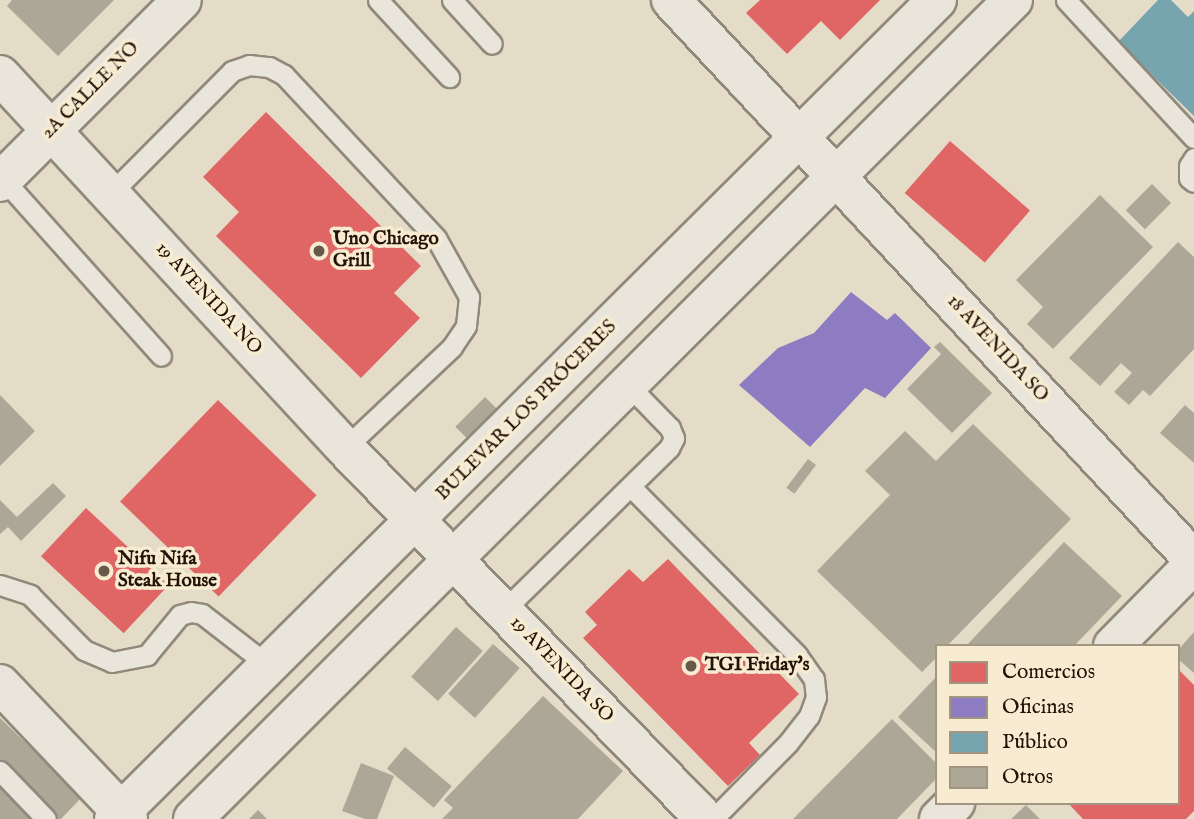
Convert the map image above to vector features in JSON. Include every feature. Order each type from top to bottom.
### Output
[{"type":"street","name":"2A CALLE NO","points":[[1,181],[182,0]]},
{"type":"street","name":"18 AVENIDA SO","points":[[671,0],[1194,562]]},
{"type":"street","name":"BULEVAR LOS PRÓCERES","points":[[121,817],[937,0]]},
{"type":"street","points":[[193,819],[834,175],[1013,0]]},
{"type":"street","name":"19 AVENIDA NO","points":[[0,75],[416,522]]},
{"type":"street","name":"19 AVENIDA SO","points":[[416,522],[705,819]]},
{"type":"street","points":[[1114,644],[1194,562]]},
{"type":"street","points":[[0,684],[121,817]]},
{"type":"street","points":[[939,819],[953,805]]},
{"type":"lane","points":[[378,0],[449,77]]},
{"type":"lane","points":[[452,0],[492,44]]},
{"type":"lane","points":[[1066,0],[1194,138]]},
{"type":"lane","points":[[111,193],[232,71],[249,65],[269,67],[284,75],[436,238],[469,297],[466,326],[452,347],[345,447]]},
{"type":"lane","points":[[1194,158],[1189,166],[1189,177],[1194,182]]},
{"type":"lane","points":[[1,181],[161,356]]},
{"type":"lane","points":[[503,611],[669,448],[674,438],[670,428],[627,384]]},
{"type":"lane","points":[[631,487],[797,655],[814,679],[816,697],[809,716],[788,743],[713,819]]},
{"type":"lane","points":[[0,585],[30,595],[85,650],[113,662],[147,655],[180,615],[191,612],[202,614],[269,666]]},
{"type":"lane","points":[[0,772],[46,819]]},
{"type":"building: Comercios","points":[[760,0],[880,0],[840,40],[821,21],[787,54],[746,13]]},
{"type":"building: Comercios","name":"Uno Chicago Grill","points":[[266,112],[421,266],[394,293],[420,318],[361,378],[216,236],[239,212],[203,177]]},
{"type":"building: Comercios","points":[[950,141],[1030,211],[985,263],[905,193]]},
{"type":"building: Comercios","points":[[218,400],[317,495],[219,597],[120,501]]},
{"type":"building: Comercios","name":"Nifu Nifa Steak House","points":[[86,508],[169,585],[124,633],[41,556]]},
{"type":"building: Comercios","name":"TGI Friday's","points":[[668,559],[799,694],[749,743],[760,755],[728,786],[583,638],[597,625],[585,612],[629,569],[643,582]]},
{"type":"building: Comercios","points":[[1180,671],[1194,685],[1194,811],[1186,819],[1083,819],[1070,805],[1180,805]]},
{"type":"building: Oficinas","points":[[851,292],[887,320],[895,313],[931,348],[885,398],[865,388],[810,447],[739,385],[778,348],[814,333]]},
{"type":"building: Público","points":[[1158,0],[1171,0],[1188,17],[1194,11],[1194,116],[1118,42]]},
{"type":"building: Otros","points":[[12,0],[114,0],[58,56],[7,6]]},
{"type":"building: Otros","points":[[1152,184],[1171,203],[1145,229],[1126,210]]},
{"type":"building: Otros","points":[[1100,195],[1153,247],[1053,349],[1027,324],[1043,307],[1016,280]]},
{"type":"building: Otros","points":[[1178,242],[1194,257],[1194,349],[1150,396],[1143,390],[1129,405],[1114,392],[1132,373],[1121,363],[1100,386],[1069,358]]},
{"type":"building: Otros","points":[[940,342],[992,393],[952,433],[907,389],[941,354],[934,347]]},
{"type":"building: Otros","points":[[0,395],[35,431],[0,466]]},
{"type":"building: Otros","points":[[485,397],[502,414],[472,444],[455,427]]},
{"type":"building: Otros","points":[[1185,405],[1194,413],[1194,463],[1160,433]]},
{"type":"building: Otros","points":[[973,424],[1071,519],[949,644],[935,644],[935,659],[922,672],[817,571],[890,495],[865,471],[905,431],[936,461]]},
{"type":"building: Otros","points":[[808,459],[816,465],[794,494],[786,488]]},
{"type":"building: Otros","points":[[53,483],[66,496],[21,541],[8,527],[0,534],[0,500],[17,517]]},
{"type":"building: Otros","points":[[1064,542],[1122,596],[1076,644],[968,644]]},
{"type":"building: Otros","points":[[456,627],[483,651],[438,701],[411,677]]},
{"type":"building: Otros","points":[[1194,632],[1194,673],[1180,661],[1180,648]]},
{"type":"building: Otros","points":[[493,644],[520,668],[475,718],[448,694]]},
{"type":"building: Otros","points":[[935,678],[935,751],[898,717]]},
{"type":"building: Otros","points":[[543,696],[623,771],[578,819],[442,819],[453,808],[444,800]]},
{"type":"building: Otros","points":[[0,718],[82,797],[61,819],[0,819]]},
{"type":"building: Otros","points":[[892,719],[935,762],[935,780],[897,819],[793,819]]},
{"type":"building: Otros","points":[[405,747],[452,786],[434,808],[387,768]]},
{"type":"building: Otros","points":[[361,763],[394,776],[377,819],[365,819],[342,811]]},
{"type":"building: Otros","points":[[1026,805],[1040,819],[1011,819]]},
{"type":"building: Otros","points":[[258,810],[267,819],[249,819]]},
{"type":"place","name":"Uno Chicago Grill","points":[[319,251]]},
{"type":"place","name":"Nifu Nifa Steak House","points":[[104,571]]},
{"type":"place","name":"TGI Friday's","points":[[691,666]]}]
